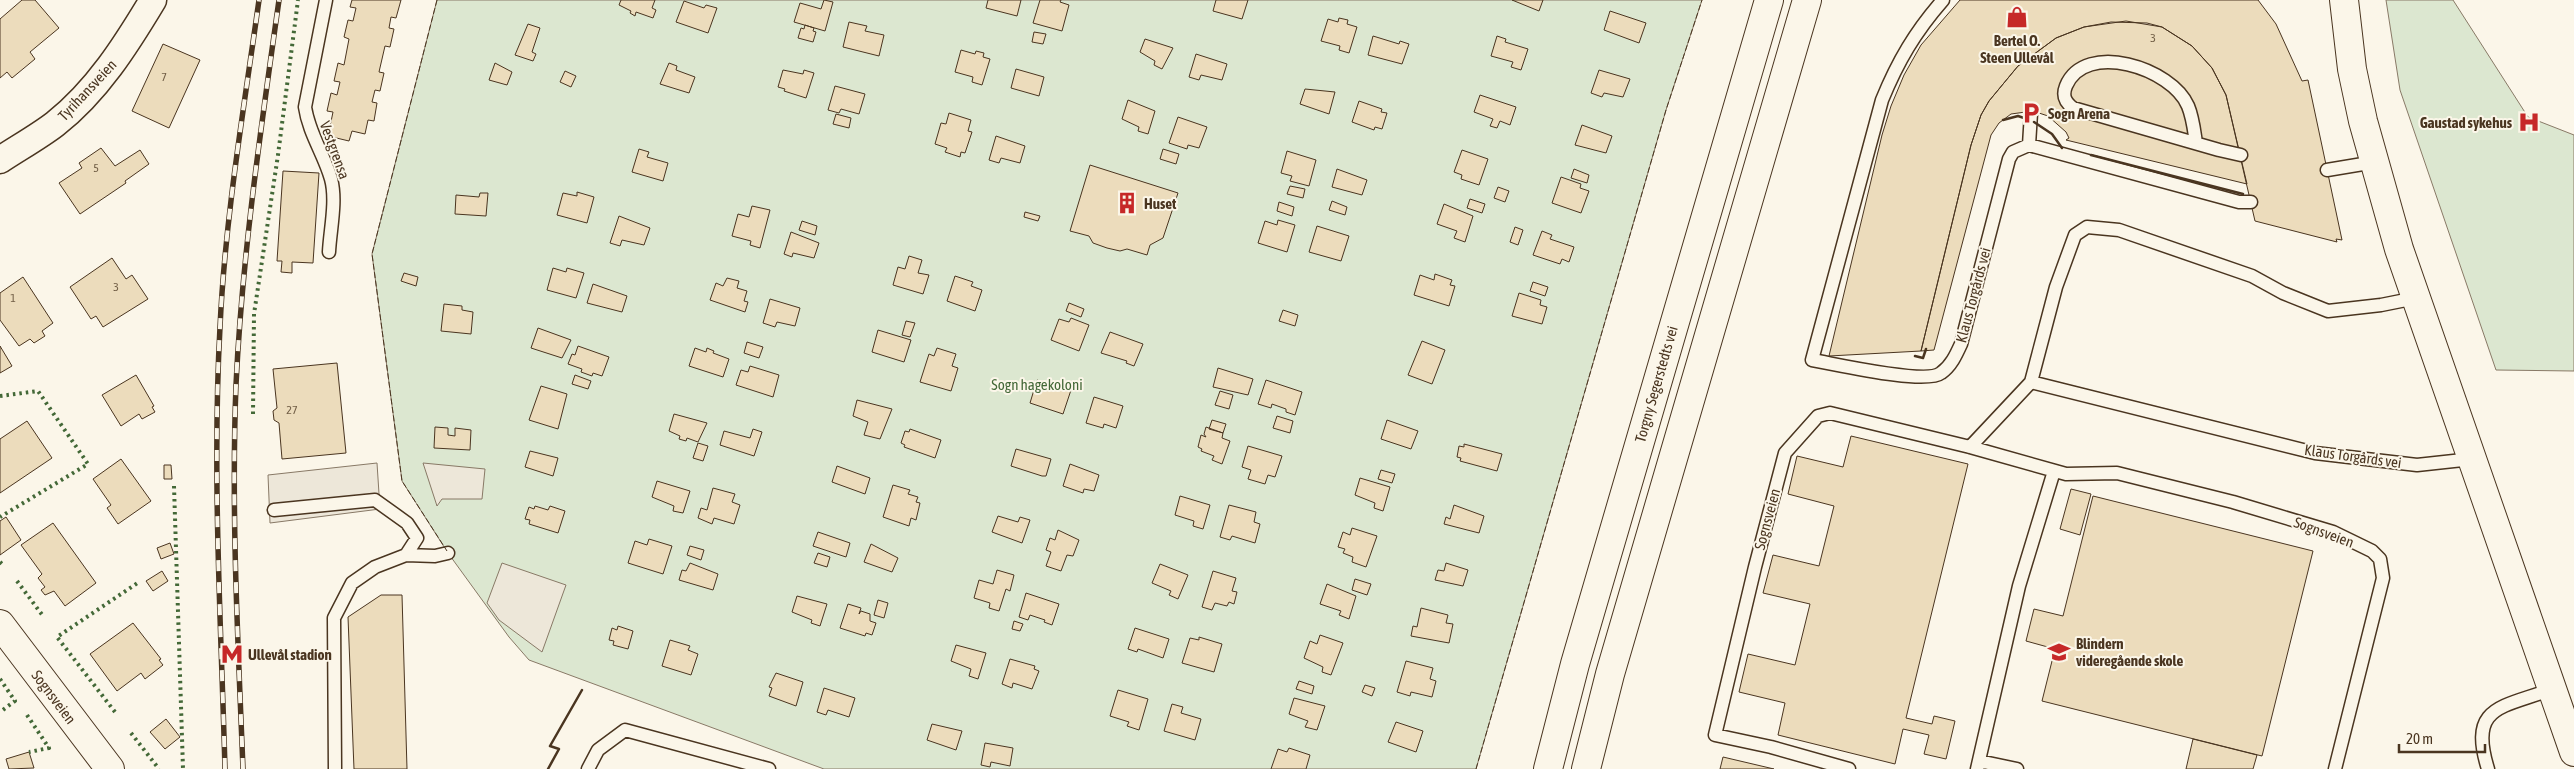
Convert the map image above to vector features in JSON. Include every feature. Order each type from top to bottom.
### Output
[{"type":"main road","name":"Torgny Segerstedts vei","points":[[1548,769],[1575,664],[1769,0]]},
{"type":"main road","points":[[1586,769],[1610,674],[1807,0]]},
{"type":"main road","points":[[1784,75],[1824,0]]},
{"type":"main road","points":[[2344,0],[2352,69],[2374,162],[2399,249],[2574,752]]},
{"type":"main road","name":"Sognsveien","points":[[0,624],[110,769]]},
{"type":"street","name":"Tyrihansveien","points":[[0,160],[55,124],[94,87],[117,57],[153,0]]},
{"type":"lane","name":"Vestgrensa","points":[[326,0],[305,107],[308,124],[331,179],[333,191],[329,252]]},
{"type":"lane","name":"Klaus Torgårds vei","points":[[1943,0],[1921,26],[1897,64],[1882,100],[1812,360],[1908,377],[1928,378],[1941,374],[1954,358],[1961,344],[2009,159],[2013,152],[2029,145]]},
{"type":"lane","points":[[2196,143],[2187,104],[2174,86],[2150,70],[2125,63],[2103,62],[2081,69],[2069,80],[2064,92],[2066,102],[2074,108],[2241,156]]},
{"type":"lane","points":[[2031,113],[2029,145],[2239,202],[2251,202]]},
{"type":"lane","points":[[2327,170],[2374,162]]},
{"type":"lane","points":[[1970,447],[2031,382],[2056,287],[2075,235],[2087,228],[2119,230],[2252,276],[2283,293],[2328,310],[2381,305],[2416,298]]},
{"type":"lane","name":"Klaus Torgårds vei","points":[[2031,382],[2315,452],[2417,465],[2472,459]]},
{"type":"lane","name":"Sognsveien","points":[[1849,769],[1771,747],[1715,735],[1754,566],[1784,453],[1818,416],[1830,413],[1970,447],[2066,474],[2117,473],[2232,502],[2333,532],[2372,551],[2380,559],[2383,578],[2335,769]]},
{"type":"lane","points":[[2017,769],[1978,765],[2019,586],[2054,471]]},
{"type":"lane","points":[[274,510],[375,500],[407,523],[417,538],[406,555]]},
{"type":"lane","points":[[335,769],[334,618],[352,583],[375,567],[406,555],[435,556],[448,553]]},
{"type":"lane","points":[[2488,769],[2480,736],[2484,723],[2492,712],[2552,689]]},
{"type":"lane","points":[[588,769],[598,750],[625,730],[769,769]]},
{"type":"green space","name":"Sogn hagekoloni","points":[[437,0],[1702,0],[1666,110],[1476,769],[824,769],[529,660],[509,637],[448,553],[402,481],[372,254]]},
{"type":"green space","points":[[2386,0],[2453,0],[2528,117],[2574,135],[2574,371],[2496,370],[2400,90]]},
{"type":"shaded area","points":[[377,463],[380,509],[270,523],[268,475]]},
{"type":"shaded area","points":[[423,463],[485,469],[482,499],[442,499],[437,506]]},
{"type":"shaded area","points":[[502,563],[566,585],[542,652],[499,620],[487,603]]},
{"type":"building","points":[[22,0],[35,0],[59,28],[30,52],[35,59],[12,78],[7,72],[0,78],[0,19]]},
{"type":"building","points":[[352,0],[401,0],[396,18],[391,17],[389,28],[394,29],[390,47],[385,46],[379,72],[384,73],[380,91],[375,90],[372,102],[377,103],[374,121],[368,120],[365,134],[352,131],[349,141],[328,136],[333,112],[327,111],[331,93],[337,95],[340,82],[334,81],[338,63],[344,65],[349,39],[344,37],[348,20],[353,21],[356,8],[350,7]]},
{"type":"building","points":[[621,0],[655,0],[652,8],[656,10],[653,18],[636,12],[635,16],[630,13],[631,11],[619,5]]},
{"type":"building","points":[[824,0],[833,2],[825,31],[794,22],[800,3],[821,9]]},
{"type":"building","points":[[988,0],[1021,0],[1017,16],[986,8]]},
{"type":"building","points":[[1040,0],[1061,0],[1060,2],[1069,5],[1062,31],[1033,23]]},
{"type":"building","points":[[1216,0],[1248,0],[1242,19],[1213,11]]},
{"type":"building","points":[[1512,0],[1543,0],[1539,11]]},
{"type":"building","points":[[1960,0],[2258,0],[2276,24],[2302,81],[2308,80],[2342,240],[2336,239],[2337,242],[2255,221],[2226,95],[2212,68],[2192,46],[2162,27],[2147,23],[2111,22],[2084,27],[2056,38],[2018,66],[1989,101],[1981,115],[1971,145],[1921,351],[1829,356],[1882,135],[1891,106],[1904,75],[1921,45]]},
{"type":"building","points":[[684,1],[704,8],[706,5],[717,8],[708,33],[676,22]]},
{"type":"building","points":[[1610,11],[1646,23],[1639,43],[1604,30]]},
{"type":"building","points":[[1339,18],[1348,20],[1347,24],[1357,27],[1349,53],[1339,50],[1340,46],[1321,41],[1328,19],[1338,22]]},
{"type":"building","points":[[2126,21],[2162,27],[2192,46],[2212,68],[2226,95],[2247,184],[2066,140],[2069,138],[2066,132],[2048,116],[2033,111],[2011,114],[1999,123],[1991,135],[1934,350],[1921,351],[1971,145],[1981,115],[1989,101],[2018,66],[2056,38],[2084,27]]},
{"type":"building","points":[[849,22],[867,26],[865,31],[884,35],[879,56],[843,47]]},
{"type":"building","points":[[528,24],[540,28],[532,52],[536,54],[533,61],[515,55]]},
{"type":"building","points":[[805,25],[814,28],[813,31],[816,32],[813,42],[798,38],[801,28],[804,29]]},
{"type":"building","points":[[1034,32],[1046,34],[1043,44],[1032,42]]},
{"type":"building","points":[[1373,36],[1399,44],[1400,41],[1409,44],[1402,64],[1368,55]]},
{"type":"building","points":[[1497,36],[1506,39],[1505,42],[1528,49],[1521,70],[1511,67],[1513,62],[1491,56]]},
{"type":"building","points":[[1145,39],[1173,48],[1162,69],[1154,65],[1155,61],[1140,52]]},
{"type":"building","points":[[163,44],[200,60],[169,128],[132,111]]},
{"type":"building","points":[[961,50],[975,54],[976,51],[984,53],[983,57],[990,59],[982,85],[972,82],[973,77],[955,72]]},
{"type":"building","points":[[1196,54],[1227,64],[1222,80],[1201,75],[1199,80],[1189,77]]},
{"type":"building","points":[[495,63],[512,72],[507,85],[489,80]]},
{"type":"building","points":[[669,63],[677,66],[676,70],[695,77],[689,93],[660,84]]},
{"type":"building","points":[[1016,69],[1044,77],[1039,96],[1011,88]]},
{"type":"building","points":[[783,70],[803,74],[804,70],[814,73],[806,98],[784,91],[785,89],[778,87]]},
{"type":"building","points":[[1599,70],[1630,79],[1623,97],[1604,93],[1602,97],[1591,93]]},
{"type":"building","points":[[565,71],[576,76],[571,87],[560,82]]},
{"type":"building","points":[[835,86],[865,94],[859,114],[841,109],[839,113],[828,110]]},
{"type":"building","points":[[1305,89],[1335,92],[1329,114],[1300,104]]},
{"type":"building","points":[[1480,95],[1516,107],[1510,125],[1500,121],[1497,128],[1490,126],[1493,119],[1474,112]]},
{"type":"building","points":[[1128,100],[1155,111],[1148,134],[1138,131],[1139,127],[1122,119]]},
{"type":"building","points":[[1359,101],[1382,109],[1381,112],[1387,113],[1382,129],[1375,127],[1374,130],[1352,122]]},
{"type":"building","points":[[949,113],[971,120],[968,131],[972,132],[965,153],[961,152],[960,157],[945,152],[947,148],[935,144],[941,123],[946,124]]},
{"type":"building","points":[[836,114],[851,118],[849,128],[833,124]]},
{"type":"building","points":[[1178,117],[1207,127],[1199,148],[1188,145],[1187,149],[1169,143]]},
{"type":"building","points":[[1582,125],[1612,136],[1606,153],[1575,145]]},
{"type":"building","points":[[996,136],[1025,146],[1020,163],[1001,158],[999,163],[989,160]]},
{"type":"building","points":[[101,148],[115,166],[140,150],[149,164],[125,181],[126,183],[80,214],[59,183],[82,168],[79,163]]},
{"type":"building","points":[[639,149],[649,152],[647,157],[668,163],[663,181],[632,172]]},
{"type":"building","points":[[1163,149],[1179,154],[1176,164],[1160,159]]},
{"type":"building","points":[[1462,150],[1488,159],[1479,185],[1461,179],[1462,175],[1454,172]]},
{"type":"building","points":[[1287,151],[1316,160],[1309,186],[1290,181],[1292,176],[1281,173]]},
{"type":"building","name":"Huset","points":[[1090,165],[1178,193],[1163,238],[1150,245],[1147,255],[1127,249],[1120,251],[1107,248],[1093,243],[1089,236],[1070,231]]},
{"type":"building","points":[[1337,169],[1367,180],[1362,195],[1332,187]]},
{"type":"building","points":[[1574,169],[1589,175],[1587,183],[1571,178]]},
{"type":"building","points":[[283,171],[319,173],[313,263],[292,262],[292,273],[281,272],[282,261],[277,261]]},
{"type":"building","points":[[1561,177],[1581,184],[1580,188],[1589,191],[1581,213],[1552,203]]},
{"type":"building","points":[[1290,186],[1305,189],[1303,198],[1287,194]]},
{"type":"building","points":[[1498,187],[1509,191],[1505,202],[1494,198]]},
{"type":"building","points":[[577,192],[594,197],[587,223],[557,215],[563,193],[577,196]]},
{"type":"building","points":[[480,193],[488,193],[486,216],[455,214],[456,195],[479,197]]},
{"type":"building","points":[[1470,199],[1485,204],[1482,213],[1467,208]]},
{"type":"building","points":[[1332,201],[1347,207],[1345,215],[1329,210]]},
{"type":"building","points":[[1279,202],[1294,207],[1292,216],[1277,211]]},
{"type":"building","points":[[1444,204],[1473,216],[1465,242],[1454,238],[1457,231],[1437,224]]},
{"type":"building","points":[[752,206],[770,210],[760,248],[750,245],[751,241],[732,236],[738,214],[749,217]]},
{"type":"building","points":[[1025,212],[1040,216],[1038,221],[1024,217]]},
{"type":"building","points":[[619,216],[650,228],[644,245],[622,240],[620,246],[610,243]]},
{"type":"building","points":[[1278,220],[1295,225],[1287,252],[1258,243],[1265,221],[1277,225]]},
{"type":"building","points":[[802,221],[817,226],[815,235],[799,230]]},
{"type":"building","points":[[1317,226],[1349,236],[1341,261],[1309,252]]},
{"type":"building","points":[[1515,227],[1523,230],[1518,245],[1510,242]]},
{"type":"building","points":[[1542,231],[1552,235],[1550,239],[1574,247],[1569,262],[1562,259],[1560,264],[1533,255]]},
{"type":"building","points":[[791,232],[819,243],[814,258],[793,253],[792,257],[784,254]]},
{"type":"building","points":[[909,256],[922,260],[918,273],[929,275],[923,294],[893,285],[898,267],[905,269]]},
{"type":"building","points":[[112,258],[126,279],[132,275],[148,299],[103,327],[96,316],[91,319],[70,287]]},
{"type":"building","points":[[553,268],[566,272],[567,268],[584,273],[576,298],[547,290]]},
{"type":"building","points":[[404,273],[418,277],[416,286],[401,281]]},
{"type":"building","points":[[1435,274],[1452,280],[1450,285],[1455,286],[1449,306],[1414,295],[1420,275],[1434,280]]},
{"type":"building","points":[[955,276],[973,282],[971,286],[982,290],[975,311],[947,301]]},
{"type":"building","points":[[23,277],[53,323],[42,331],[45,336],[34,343],[30,339],[19,346],[0,320],[0,293]]},
{"type":"building","points":[[727,278],[739,281],[737,288],[747,291],[744,301],[748,302],[745,312],[710,300],[716,283],[723,286]]},
{"type":"building","points":[[1533,282],[1548,287],[1545,296],[1530,291]]},
{"type":"building","points":[[593,284],[627,296],[622,312],[587,303]]},
{"type":"building","points":[[1519,293],[1541,300],[1540,305],[1547,307],[1542,324],[1512,316]]},
{"type":"building","points":[[770,299],[800,308],[795,326],[777,322],[775,327],[763,323]]},
{"type":"building","points":[[1069,303],[1084,309],[1081,317],[1066,311]]},
{"type":"building","points":[[444,304],[462,306],[462,310],[473,312],[471,334],[441,331]]},
{"type":"building","points":[[1283,310],[1298,315],[1295,326],[1279,321]]},
{"type":"building","points":[[1071,318],[1089,325],[1079,351],[1051,340],[1059,319],[1069,322]]},
{"type":"building","points":[[906,321],[915,323],[910,337],[902,335]]},
{"type":"building","points":[[538,328],[571,340],[562,358],[531,348]]},
{"type":"building","points":[[878,330],[911,340],[904,362],[872,352]]},
{"type":"building","points":[[1110,332],[1143,344],[1134,366],[1126,363],[1127,361],[1101,353]]},
{"type":"building","points":[[1422,341],[1445,350],[1432,384],[1408,375]]},
{"type":"building","points":[[747,342],[763,347],[759,358],[744,353]]},
{"type":"building","points":[[0,346],[12,366],[0,373]]},
{"type":"building","points":[[578,346],[609,357],[602,376],[593,373],[592,376],[581,372],[582,369],[568,364],[572,354],[575,355]]},
{"type":"building","points":[[695,348],[706,352],[707,348],[714,351],[713,353],[729,359],[723,377],[689,366]]},
{"type":"building","points":[[937,348],[956,354],[952,366],[958,368],[951,391],[920,382],[929,354],[934,356]]},
{"type":"building","points":[[337,363],[346,453],[282,459],[279,423],[274,420],[273,411],[277,408],[273,369]]},
{"type":"building","points":[[750,366],[779,375],[773,397],[736,385],[741,370],[748,372]]},
{"type":"building","points":[[1218,368],[1253,379],[1248,395],[1213,387]]},
{"type":"building","points":[[136,375],[154,406],[152,407],[155,412],[142,419],[139,414],[121,426],[102,395]]},
{"type":"building","points":[[575,375],[591,381],[588,389],[572,384]]},
{"type":"building","points":[[1037,380],[1059,389],[1060,387],[1071,390],[1063,414],[1030,403]]},
{"type":"building","points":[[1266,380],[1302,392],[1295,415],[1286,412],[1286,409],[1272,404],[1271,408],[1258,404]]},
{"type":"building","points":[[541,386],[567,394],[558,429],[529,420]]},
{"type":"building","points":[[1220,391],[1233,395],[1229,409],[1215,405]]},
{"type":"building","points":[[1094,397],[1123,406],[1116,428],[1104,424],[1103,428],[1086,423]]},
{"type":"building","points":[[857,400],[892,409],[880,439],[864,435],[868,422],[853,416]]},
{"type":"building","points":[[674,414],[707,423],[698,442],[687,438],[686,441],[679,439],[680,436],[669,431]]},
{"type":"building","points":[[1277,416],[1293,421],[1290,433],[1273,428]]},
{"type":"building","points":[[1212,420],[1226,424],[1223,433],[1209,429]]},
{"type":"building","points":[[1387,420],[1418,431],[1411,449],[1381,439]]},
{"type":"building","points":[[27,421],[52,458],[0,493],[0,439]]},
{"type":"building","points":[[435,427],[448,428],[448,435],[455,436],[455,428],[471,430],[470,450],[434,448]]},
{"type":"building","points":[[1206,427],[1223,433],[1222,438],[1230,441],[1222,464],[1212,460],[1214,456],[1201,451],[1202,449],[1198,447],[1201,435],[1206,437],[1204,434]]},
{"type":"building","points":[[753,429],[762,432],[754,456],[720,445],[724,431],[750,438]]},
{"type":"building","points":[[910,429],[941,440],[935,458],[904,447],[905,445],[901,443],[905,431],[909,432]]},
{"type":"building","points":[[1851,436],[1968,464],[1906,718],[1932,724],[1934,716],[1955,721],[1946,759],[1924,754],[1929,735],[1903,729],[1895,764],[1778,735],[1785,703],[1739,692],[1748,654],[1795,665],[1810,604],[1763,593],[1773,555],[1819,566],[1834,506],[1788,494],[1797,456],[1843,467]]},
{"type":"building","points":[[698,443],[708,446],[703,461],[693,458]]},
{"type":"building","points":[[1464,444],[1502,454],[1497,471],[1460,461],[1461,458],[1457,457],[1459,446],[1464,447]]},
{"type":"building","points":[[1248,446],[1282,456],[1275,477],[1268,475],[1265,484],[1248,479],[1251,470],[1242,467]]},
{"type":"building","points":[[1016,449],[1051,459],[1046,476],[1011,466]]},
{"type":"building","points":[[530,451],[558,458],[553,476],[525,467]]},
{"type":"building","points":[[121,459],[151,501],[118,524],[107,508],[111,505],[93,479]]},
{"type":"building","points":[[1070,464],[1099,475],[1094,491],[1084,489],[1083,493],[1063,486]]},
{"type":"building","points":[[164,465],[171,465],[172,479],[164,479]]},
{"type":"building","points":[[837,466],[870,478],[865,494],[832,482]]},
{"type":"building","points":[[1381,470],[1395,474],[1392,483],[1378,479]]},
{"type":"building","points":[[1360,478],[1390,487],[1383,511],[1374,508],[1375,503],[1355,495]]},
{"type":"building","points":[[657,481],[690,491],[683,513],[673,511],[674,506],[652,497]]},
{"type":"building","points":[[893,485],[910,490],[908,494],[918,497],[916,502],[920,503],[916,520],[911,518],[909,526],[883,517]]},
{"type":"building","points":[[713,488],[735,494],[732,502],[740,505],[734,524],[714,518],[712,524],[698,518],[701,508],[707,510]]},
{"type":"building","points":[[2071,489],[2091,494],[2080,535],[2060,529]]},
{"type":"building","points":[[1180,496],[1210,505],[1203,529],[1193,526],[1194,521],[1175,515]]},
{"type":"building","points":[[2093,496],[2313,551],[2262,756],[2042,701],[2055,649],[2026,641],[2034,609],[2063,616]]},
{"type":"building","points":[[1229,505],[1256,512],[1254,522],[1260,524],[1255,543],[1232,536],[1230,540],[1220,537]]},
{"type":"building","points":[[1454,505],[1484,516],[1479,533],[1444,524],[1446,517],[1450,519]]},
{"type":"building","points":[[535,506],[548,510],[550,506],[565,511],[558,533],[529,524],[530,520],[525,519],[529,507],[534,509]]},
{"type":"building","points":[[998,516],[1018,522],[1020,517],[1030,520],[1022,543],[992,532]]},
{"type":"building","points":[[6,517],[21,540],[0,555],[0,521]]},
{"type":"building","points":[[53,523],[96,583],[65,606],[54,591],[45,595],[41,590],[45,587],[38,578],[42,574],[21,545]]},
{"type":"building","points":[[1352,528],[1377,536],[1366,567],[1352,562],[1353,557],[1343,553],[1345,549],[1338,547],[1343,532],[1350,535]]},
{"type":"building","points":[[1058,530],[1079,540],[1073,556],[1067,555],[1061,571],[1046,566],[1051,552],[1046,550],[1050,538],[1055,540]]},
{"type":"building","points":[[818,532],[850,543],[846,557],[813,546]]},
{"type":"building","points":[[649,539],[672,546],[663,574],[628,563],[635,541],[647,545]]},
{"type":"building","points":[[170,543],[174,554],[161,559],[157,548]]},
{"type":"building","points":[[871,544],[898,558],[892,572],[864,562]]},
{"type":"building","points":[[690,546],[704,550],[701,560],[687,555]]},
{"type":"building","points":[[818,553],[830,557],[827,567],[814,563]]},
{"type":"building","points":[[690,563],[718,574],[713,590],[679,580],[682,570],[686,571]]},
{"type":"building","points":[[1446,563],[1468,570],[1463,586],[1435,580],[1438,570],[1444,571]]},
{"type":"building","points":[[1160,564],[1188,575],[1178,599],[1169,595],[1171,591],[1152,583]]},
{"type":"building","points":[[997,570],[1014,575],[1010,591],[1006,589],[999,611],[989,608],[990,603],[974,598],[979,580],[993,584]]},
{"type":"building","points":[[162,571],[168,581],[153,591],[146,581]]},
{"type":"building","points":[[1213,571],[1236,578],[1232,591],[1237,592],[1234,604],[1229,602],[1227,606],[1215,603],[1212,610],[1202,607]]},
{"type":"building","points":[[1355,579],[1371,584],[1367,595],[1352,590]]},
{"type":"building","points":[[1327,584],[1356,596],[1349,619],[1339,615],[1341,611],[1320,604]]},
{"type":"building","points":[[1026,593],[1059,604],[1052,625],[1044,622],[1045,620],[1030,615],[1028,620],[1019,617]]},
{"type":"building","points":[[381,595],[402,595],[407,769],[354,769],[348,617]]},
{"type":"building","points":[[797,596],[827,604],[820,626],[811,623],[812,620],[792,612]]},
{"type":"building","points":[[878,600],[888,603],[884,618],[874,615]]},
{"type":"building","points":[[848,604],[861,608],[859,614],[861,611],[870,614],[870,621],[876,623],[872,635],[866,633],[865,636],[840,628]]},
{"type":"building","points":[[1421,608],[1448,615],[1446,623],[1453,624],[1449,643],[1411,636],[1413,626],[1417,627]]},
{"type":"building","points":[[1014,621],[1023,624],[1020,631],[1012,629]]},
{"type":"building","points":[[133,623],[161,659],[159,660],[163,665],[145,679],[141,673],[117,691],[90,654]]},
{"type":"building","points":[[618,626],[633,631],[628,649],[613,645],[614,641],[609,640],[612,628],[617,630]]},
{"type":"building","points":[[1135,628],[1169,639],[1163,658],[1138,649],[1137,652],[1128,649]]},
{"type":"building","points":[[1320,635],[1343,643],[1331,675],[1322,672],[1323,667],[1304,658],[1310,641],[1317,644]]},
{"type":"building","points":[[1199,637],[1222,644],[1214,672],[1182,663],[1190,638],[1199,640]]},
{"type":"building","points":[[670,640],[690,646],[688,650],[698,654],[691,675],[662,666]]},
{"type":"building","points":[[956,645],[986,653],[978,679],[969,676],[971,669],[951,661]]},
{"type":"building","points":[[1010,659],[1035,666],[1034,669],[1039,671],[1032,689],[1013,683],[1012,688],[1002,684]]},
{"type":"building","points":[[1406,661],[1433,668],[1430,679],[1436,681],[1432,697],[1411,692],[1410,696],[1397,692]]},
{"type":"building","points":[[776,673],[803,682],[796,706],[769,696],[772,688],[769,687]]},
{"type":"building","points":[[1299,681],[1314,686],[1312,694],[1296,689]]},
{"type":"building","points":[[1365,685],[1375,688],[1372,696],[1362,692]]},
{"type":"building","points":[[824,688],[855,698],[849,717],[828,710],[826,715],[817,712]]},
{"type":"building","points":[[1118,690],[1148,699],[1139,730],[1127,726],[1129,722],[1110,716]]},
{"type":"building","points":[[1294,698],[1325,706],[1317,730],[1305,727],[1308,721],[1289,714]]},
{"type":"building","points":[[1172,704],[1183,707],[1181,713],[1201,719],[1195,740],[1164,731]]},
{"type":"building","points":[[166,719],[180,737],[165,749],[150,732]]},
{"type":"building","points":[[1396,722],[1423,731],[1416,752],[1388,742]]},
{"type":"building","points":[[932,724],[962,731],[956,750],[927,740]]},
{"type":"building","points":[[2193,739],[2257,755],[2253,769],[2186,769]]},
{"type":"building","points":[[985,743],[1013,748],[1010,766],[991,762],[990,767],[981,765]]},
{"type":"building","points":[[1289,748],[1310,755],[1306,769],[1271,769],[1278,749],[1287,752]]},
{"type":"building","points":[[29,752],[34,768],[9,769],[6,759]]},
{"type":"building","points":[[1723,757],[1774,769],[1720,769]]},
{"type":"railway","points":[[225,769],[217,493],[220,327],[226,245],[241,122],[259,0]]},
{"type":"railway","points":[[243,769],[234,481],[236,385],[247,240],[279,0]]},
{"type":"hedge","points":[[253,414],[254,314],[278,155],[298,0]]},
{"type":"hedge","points":[[0,396],[38,391],[88,464],[0,517]]},
{"type":"hedge","points":[[174,486],[183,769]]},
{"type":"hedge","points":[[0,562],[3,565]]},
{"type":"hedge","points":[[17,581],[43,616]]},
{"type":"hedge","points":[[115,712],[57,637],[139,582]]},
{"type":"hedge","points":[[0,679],[15,701],[0,712]]},
{"type":"hedge","points":[[27,715],[49,748],[29,752]]},
{"type":"hedge","points":[[131,733],[159,769]]},
{"type":"fence","points":[[437,0],[372,254],[402,481],[447,551]]},
{"type":"fence","points":[[1476,769],[1666,110],[1702,0]]},
{"type":"wall","points":[[2003,120],[2018,116],[2027,119]]},
{"type":"wall","points":[[2034,122],[2052,134],[2062,148]]},
{"type":"wall","points":[[2091,155],[2243,194]]},
{"type":"wall","points":[[1915,356],[1923,358],[1926,349]]},
{"type":"wall","points":[[548,769],[559,749],[550,746],[582,690]]},
{"type":"place","name":"Bertel O. Steen Ullevål","points":[[2017,17]]},
{"type":"place","name":"Sogn Arena","points":[[2031,113]]},
{"type":"place","name":"Gaustad sykehus","points":[[2529,122]]},
{"type":"place","name":"Huset","points":[[1127,203]]},
{"type":"place","name":"Blindern videregående skole","points":[[2059,652]]},
{"type":"place","name":"Ullevål stadion","points":[[232,654]]}]
